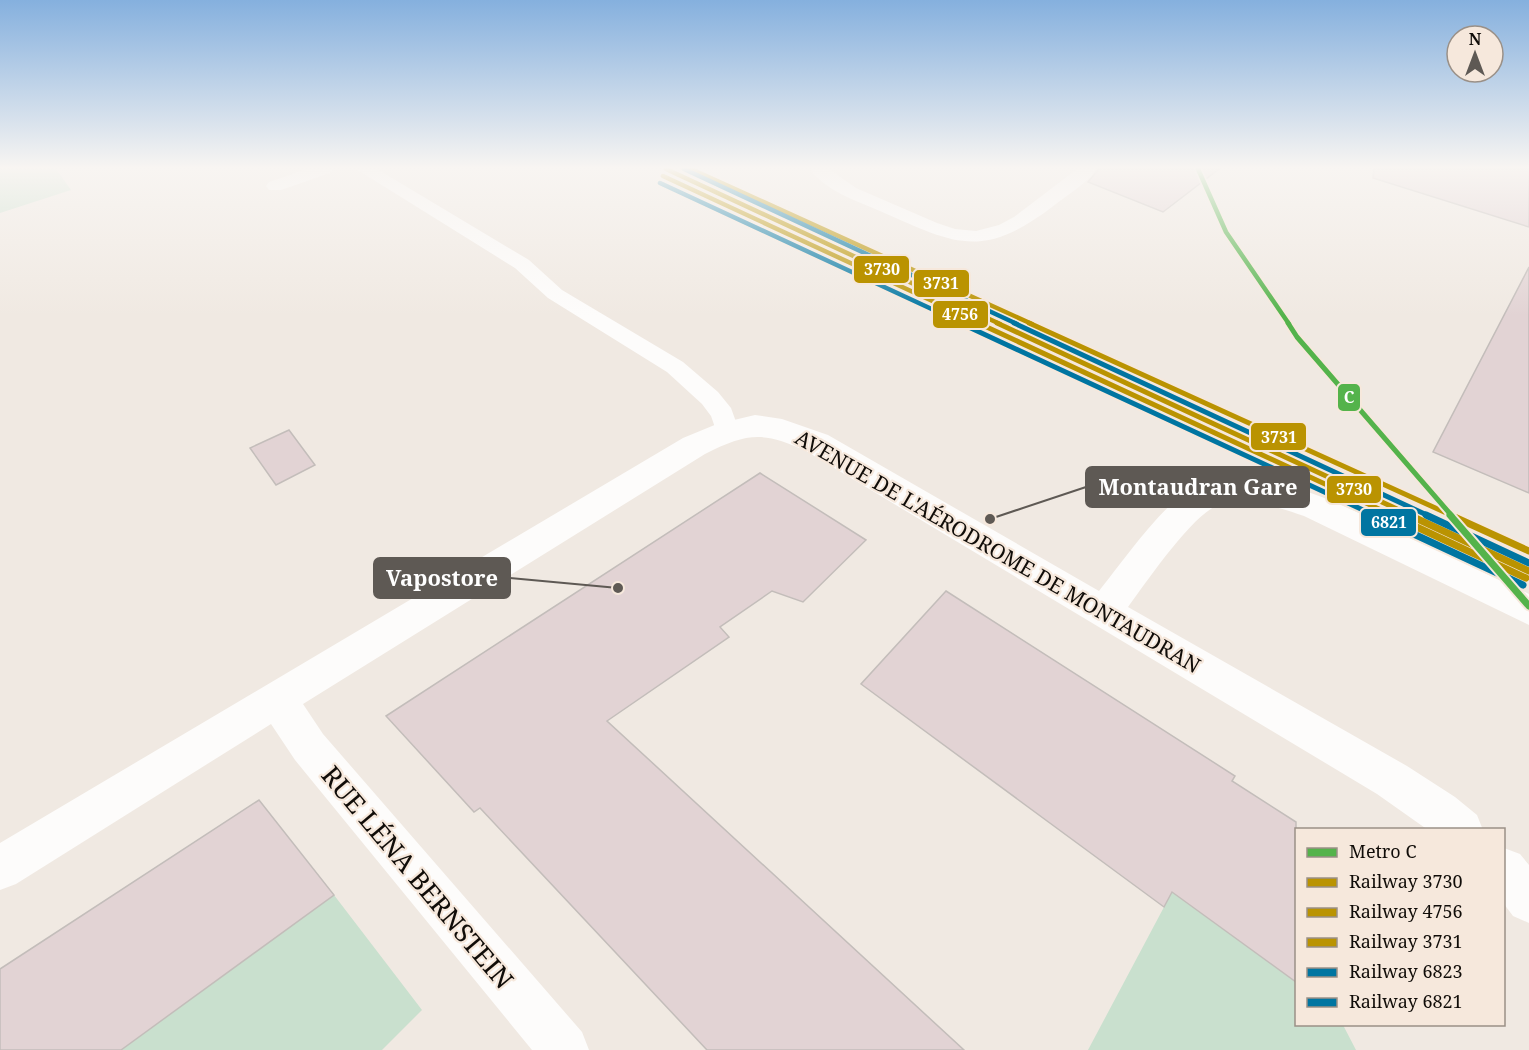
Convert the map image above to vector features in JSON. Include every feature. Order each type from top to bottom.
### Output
[{"type":"street","name":"AVENUE DE L'AÉRODROME DE MONTAUDRAN","points":[[0,868],[694,447],[727,430],[747,424],[772,426],[794,432],[817,443],[1392,780],[1460,828]]},
{"type":"street","points":[[1104,611],[1177,520],[1195,503],[1215,495],[1239,491],[1287,497],[1315,507],[1529,610]]},
{"type":"street","name":"RUE LÉNA BERNSTEIN","points":[[278,699],[309,747],[564,1050]]},
{"type":"street","points":[[1505,872],[1529,900]]},
{"type":"lane","points":[[446,218],[522,264],[555,294],[675,367],[710,398],[723,414],[727,430]]},
{"type":"lane","points":[[911,218],[940,231],[976,237],[997,233],[1023,218]]},
{"type":"green space","points":[[1172,892],[1295,981],[1295,1026],[1344,1026],[1356,1050],[1088,1050]]},
{"type":"green space","points":[[334,895],[422,1010],[382,1050],[121,1050]]},
{"type":"building","points":[[1500,218],[1529,218],[1529,227]]},
{"type":"building","points":[[1529,267],[1529,493],[1433,452]]},
{"type":"building","points":[[289,430],[315,465],[276,485],[250,448]]},
{"type":"building","points":[[760,473],[866,540],[803,602],[772,591],[720,627],[729,637],[607,721],[964,1050],[707,1050],[480,808],[474,812],[386,716]]},
{"type":"building","points":[[946,591],[1235,776],[1232,781],[1296,822],[1295,981],[1172,892],[1164,907],[861,684]]},
{"type":"building","points":[[259,800],[334,895],[121,1050],[0,1050],[0,969]]},
{"type":"metro line","name":"C","points":[[1220,218],[1226,232],[1297,337],[1529,606]]},
{"type":"rail line","name":"6821","points":[[735,218],[1523,585]]},
{"type":"rail line","name":"4756","points":[[753,218],[1526,578]]},
{"type":"rail line","name":"3730","points":[[771,218],[1529,571]]},
{"type":"rail line","name":"6823","points":[[789,218],[1529,563]]},
{"type":"rail line","name":"3731","points":[[798,218],[1529,551]]},
{"type":"place","name":"Montaudran Gare","points":[[990,519]]},
{"type":"place","name":"Vapostore","points":[[618,588]]}]
